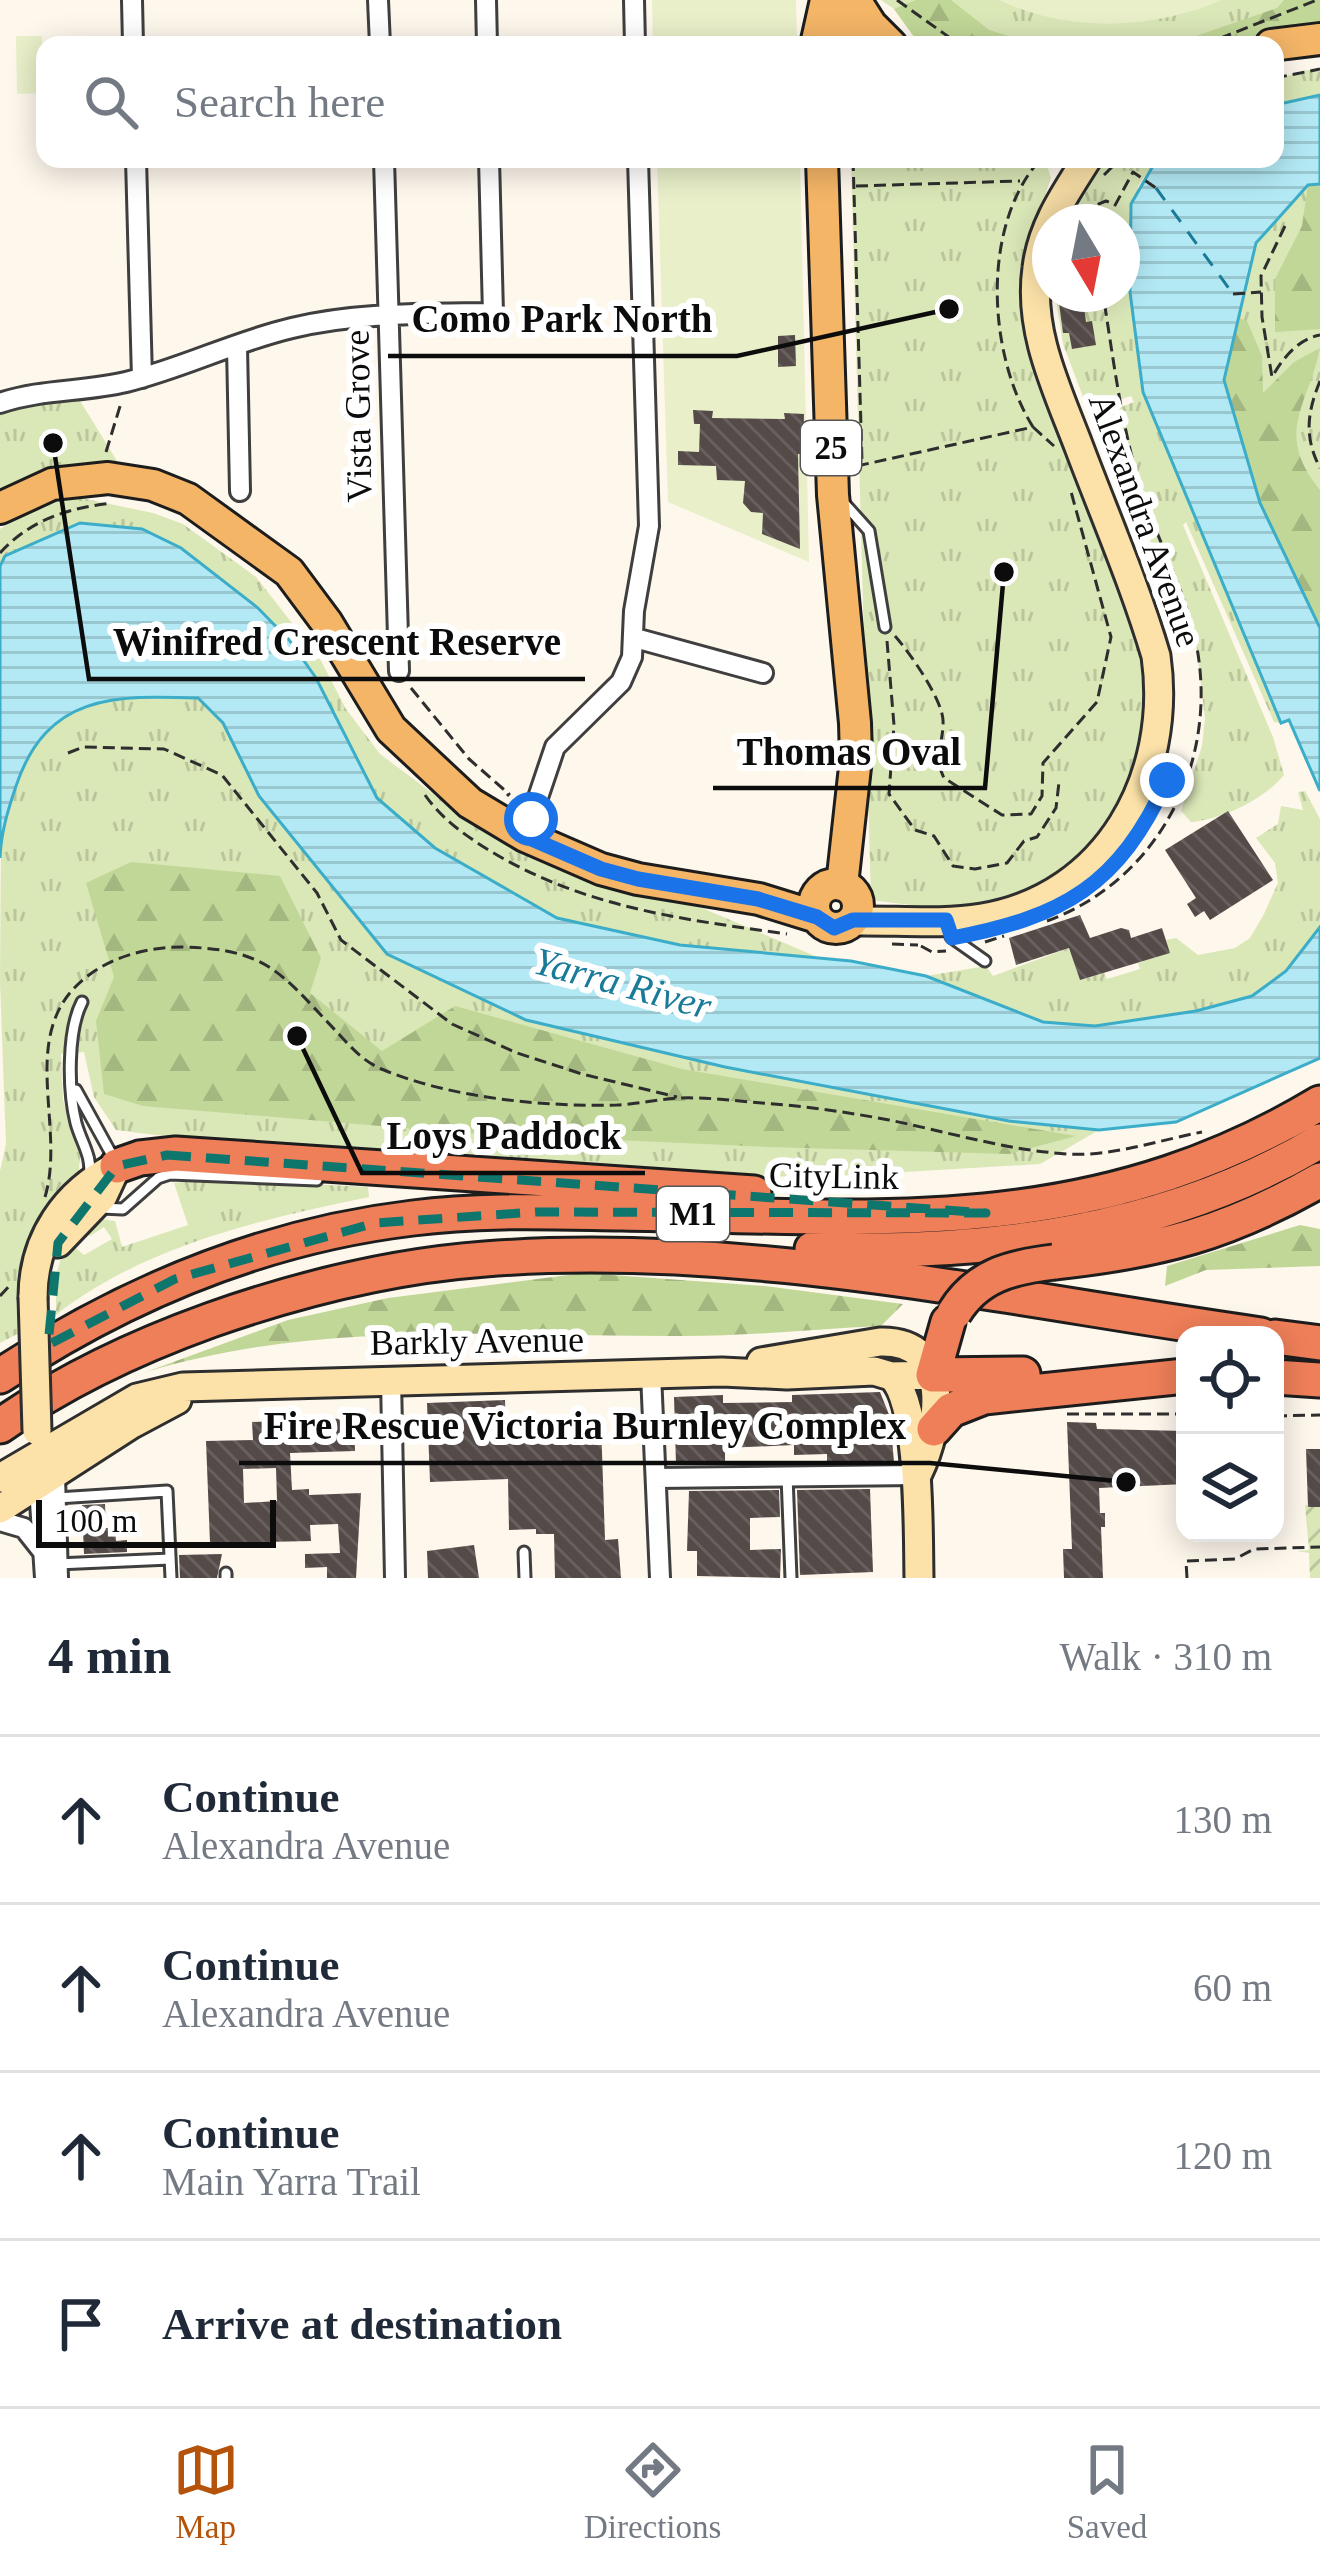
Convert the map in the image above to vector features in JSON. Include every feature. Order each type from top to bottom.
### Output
[{"type":"highway","name":"CityLink","points":[[0,1376],[66,1334],[176,1279],[302,1238],[375,1223],[516,1212],[986,1213],[1081,1199],[1159,1178],[1252,1140],[1320,1103]]},
{"type":"highway","name":"M1","points":[[0,1426],[166,1320],[322,1268],[391,1254],[535,1241],[851,1250],[1015,1241],[1091,1228],[1178,1204],[1260,1172],[1320,1141]]},
{"type":"highway","points":[[117,1166],[176,1154],[986,1213]]},
{"type":"highway","points":[[1126,1380],[926,1365],[970,1291],[992,1276],[1211,1234],[1250,1219],[1320,1180]]},
{"type":"highway","name":"M1","points":[[80,1375],[191,1327],[304,1291],[377,1273],[486,1258],[687,1258],[802,1267],[1201,1326]]},
{"type":"highway","points":[[1284,1338],[1320,1343]]},
{"type":"highway","points":[[934,1429],[948,1412],[978,1399],[1176,1377]]},
{"type":"highway","points":[[1284,1378],[1320,1380]]},
{"type":"main road","points":[[818,36],[828,0]]},
{"type":"main road","points":[[828,0],[850,36]]},
{"type":"main road","points":[[855,0],[880,36]]},
{"type":"main road","points":[[1284,43],[1320,39]]},
{"type":"main road","points":[[1284,62],[1320,53]]},
{"type":"main road","name":"25","points":[[830,917],[856,758],[841,500],[831,168]]},
{"type":"main road","name":"Alexandra Avenue","points":[[1053,168],[1064,204]]},
{"type":"main road","name":"Alexandra Avenue","points":[[1067,204],[1083,168]]},
{"type":"main road","name":"Alexandra Avenue","points":[[0,508],[52,484],[108,478],[153,485],[188,499],[290,572],[327,622],[391,729],[470,803],[568,856],[638,879],[758,899],[830,917],[915,933],[949,929],[1015,910],[1069,883],[1090,866],[1132,812],[1152,764],[1158,733],[1156,656],[1039,335],[1038,312]]},
{"type":"main road","points":[[0,1509],[47,1459],[31,1288],[51,1258],[68,1209],[117,1166]]},
{"type":"main road","name":"Barkly Avenue","points":[[722,1372],[880,1342],[896,1342],[926,1365]]},
{"type":"main road","points":[[918,1474],[934,1429],[926,1365],[890,1376],[906,1398],[918,1474],[919,1578]]},
{"type":"main road","name":"Barkly Avenue","points":[[47,1459],[162,1406],[233,1383],[722,1372],[874,1371],[890,1376]]},
{"type":"main road","points":[[0,1478],[47,1459]]},
{"type":"street","points":[[132,0],[133,36]]},
{"type":"street","points":[[378,0],[380,36]]},
{"type":"street","points":[[486,0],[487,36]]},
{"type":"street","points":[[634,0],[635,36]]},
{"type":"street","points":[[136,168],[142,378]]},
{"type":"street","name":"Vista Grove","points":[[384,168],[405,680]]},
{"type":"street","points":[[0,403],[174,371],[286,329],[325,320],[493,313],[489,168]]},
{"type":"street","points":[[525,836],[555,747],[621,682],[628,672],[635,638],[634,611],[649,526],[638,168]]},
{"type":"street","points":[[237,347],[240,491]]},
{"type":"street","points":[[635,638],[763,673]]},
{"type":"street","points":[[651,1374],[660,1578]]},
{"type":"street","points":[[391,1379],[395,1578]]},
{"type":"street","points":[[47,1459],[51,1568]]},
{"type":"street","points":[[657,1478],[918,1474]]},
{"type":"street","points":[[0,1521],[24,1528],[51,1568]]},
{"type":"lane","points":[[841,500],[869,531],[885,627]]},
{"type":"lane","points":[[949,929],[986,961]]},
{"type":"lane","points":[[82,1002],[70,1053],[76,1122],[91,1164],[68,1209],[124,1209],[158,1178],[170,1174],[337,1180]]},
{"type":"lane","points":[[74,1085],[117,1166]]},
{"type":"lane","points":[[434,1184],[470,1172]]},
{"type":"lane","points":[[47,1459],[167,1492],[171,1578]]},
{"type":"lane","points":[[787,1477],[791,1578]]},
{"type":"lane","points":[[524,1552],[525,1578]]},
{"type":"lane","points":[[51,1568],[170,1559]]},
{"type":"path","points":[[897,0],[947,36]]},
{"type":"path","points":[[1225,36],[1314,0]]},
{"type":"path","points":[[1284,76],[1320,69]]},
{"type":"path","points":[[837,168],[854,186],[862,463],[841,500]]},
{"type":"path","points":[[854,186],[1022,181],[1042,168]]},
{"type":"path","points":[[1100,204],[1114,204],[1133,172],[1156,188]]},
{"type":"path","points":[[1022,181],[1009,212],[998,284],[1007,358],[1014,387],[1033,427],[1060,454]]},
{"type":"path","points":[[1285,226],[1262,276],[1272,377],[1283,357],[1320,335]]},
{"type":"path","points":[[1233,294],[1262,292]]},
{"type":"path","points":[[1033,926],[1098,892],[1147,848],[1182,798],[1201,727],[1195,640],[1139,483],[1106,312]]},
{"type":"path","points":[[1320,381],[1306,423],[1320,469]]},
{"type":"path","points":[[104,462],[121,404],[121,384]]},
{"type":"path","points":[[1087,412],[1122,402]]},
{"type":"path","points":[[862,463],[1033,427]]},
{"type":"path","points":[[885,627],[911,656],[944,715],[938,757],[944,778],[1002,815],[1030,814],[1039,804],[1043,763],[1095,706],[1111,637],[1065,470]]},
{"type":"path","points":[[0,553],[17,535],[57,514],[124,502]]},
{"type":"path","points":[[885,627],[894,725],[889,794],[915,830],[934,836],[952,866],[975,869],[1007,863],[1024,841],[1037,837],[1056,808],[1059,782]]},
{"type":"path","points":[[405,680],[469,759],[509,794],[502,803]]},
{"type":"path","points":[[1167,780],[1176,746]]},
{"type":"path","points":[[68,753],[83,747],[164,749],[222,775],[317,892],[341,940],[452,1024],[517,1053],[581,1074],[684,1098],[767,1103],[886,1120],[1009,1148],[1071,1155],[1212,1130]]},
{"type":"path","points":[[417,784],[433,806],[466,835],[562,889],[622,906],[830,917]]},
{"type":"path","points":[[1043,914],[1054,908]]},
{"type":"path","points":[[890,944],[915,933],[949,929]]},
{"type":"path","points":[[915,933],[932,952],[1011,933]]},
{"type":"path","points":[[68,1209],[49,1185],[52,1144],[44,1075],[62,1002],[106,964],[161,947],[236,951],[271,965],[362,1058],[383,1070],[529,1103],[621,1105],[684,1098]]},
{"type":"path","points":[[0,1295],[31,1288]]},
{"type":"path","points":[[1053,1413],[1176,1414]]},
{"type":"path","points":[[1284,1416],[1320,1415]]},
{"type":"path","points":[[1187,1578],[1186,1561],[1235,1559],[1254,1550],[1320,1547]]},
{"type":"highlighted area","points":[[167,1155],[986,1213],[536,1212],[375,1223],[175,1279],[48,1345],[58,1243],[117,1166]]},
{"type":"green space","points":[[652,0],[796,0],[797,36],[653,36]]},
{"type":"green space","points":[[881,0],[1320,0],[1290,34],[1281,36],[914,36],[894,9]]},
{"type":"green space","points":[[916,0],[951,0],[989,30],[1008,36],[914,36],[894,9]]},
{"type":"green space","points":[[999,0],[1222,0],[1168,17],[1110,24],[1053,18]]},
{"type":"green space","points":[[1284,0],[1320,0],[1320,29],[1284,36],[1196,36],[1277,8]]},
{"type":"green space","points":[[16,36],[36,36],[36,93],[17,94]]},
{"type":"green space","points":[[1320,71],[1320,95],[1284,103],[1284,77]]},
{"type":"green space","points":[[657,168],[800,168],[809,562],[668,502]]},
{"type":"green space","points":[[851,168],[1048,168],[1051,178],[1042,204],[1032,204],[1026,269],[1032,312],[1040,312],[1141,631],[1153,705],[1125,807],[1071,867],[1017,897],[934,908],[871,900]]},
{"type":"green space","points":[[1094,168],[1151,168],[1138,186],[1137,204],[1072,204]]},
{"type":"green space","points":[[1308,184],[1320,184],[1320,628],[1224,381],[1256,243]]},
{"type":"green space","points":[[1308,184],[1320,184],[1320,329],[1275,332],[1275,279],[1302,226]]},
{"type":"green space","points":[[1058,312],[1133,312],[1143,392],[1281,723],[1274,722],[1186,522],[1183,525],[1273,737],[1284,775],[1242,807],[1216,817],[1191,822],[1181,811],[1202,746],[1205,718],[1195,634],[1132,502],[1108,412],[1134,402],[1131,396],[1088,410],[1063,344]]},
{"type":"green space","points":[[1238,318],[1247,321],[1262,356],[1263,393],[1294,362],[1320,348],[1296,435],[1306,470],[1320,490],[1320,628],[1260,503],[1224,381]]},
{"type":"green space","points":[[74,391],[130,482],[0,508],[0,408]]},
{"type":"green space","points":[[81,498],[183,524],[256,577],[320,659],[346,709],[380,754],[480,829],[557,869],[616,889],[702,908],[822,959],[680,945],[557,918],[435,848],[377,798],[355,759],[5,556],[0,566],[0,529],[45,503]]},
{"type":"green space","points":[[199,698],[222,723],[259,796],[526,1020],[725,1067],[1009,1121],[1099,1130],[1040,1164],[836,1176],[715,1177],[227,1144],[116,1130],[94,1097],[84,1052],[61,1054],[63,1100],[80,1156],[79,1169],[23,1331],[0,1343],[0,1171],[6,1144],[1,834],[26,757],[50,724],[83,707],[126,699]]},
{"type":"green space","points":[[1305,791],[1320,819],[1320,927],[1286,971],[1252,996],[1196,1011],[1095,1026],[1043,1022],[926,976],[986,966],[993,976],[1069,948],[1080,980],[1104,973],[1107,979],[1169,953],[1166,940],[1176,938],[1198,955],[1235,948],[1250,938],[1278,883],[1275,863],[1256,838],[1278,824],[1281,806],[1303,810],[1298,792]]},
{"type":"green space","points":[[131,862],[280,876],[321,958],[310,993],[382,1051],[455,1006],[682,1069],[1076,1136],[1009,1154],[768,1147],[463,1133],[143,1106],[104,1094],[96,1021],[114,977],[86,883]]},
{"type":"green space","points":[[212,1179],[368,1187],[369,1197],[246,1226],[165,1253],[90,1291],[56,1315],[56,1276],[64,1247],[71,1244],[84,1255],[112,1239],[104,1227],[90,1236],[82,1229],[100,1219],[115,1221],[122,1247],[188,1225],[174,1183]]},
{"type":"green space","points":[[1300,1225],[1320,1229],[1320,1266],[1206,1270],[1165,1286],[1167,1266]]},
{"type":"green space","points":[[584,1273],[765,1286],[903,1304],[881,1326],[698,1336],[407,1334],[341,1338],[275,1344],[146,1372],[288,1320],[388,1298]]},
{"type":"green space","points":[[1320,1504],[1320,1578],[1310,1578],[1309,1553],[1298,1551],[1309,1550],[1305,1505]]},
{"type":"water","points":[[1320,95],[1320,184],[1308,185],[1256,243],[1224,380],[1260,503],[1320,628],[1320,791],[1289,720],[1281,723],[1143,392],[1133,312],[1140,312],[1140,204],[1131,204],[1152,168],[1284,168],[1284,103]]},
{"type":"water","name":"Yarra River","points":[[80,523],[142,529],[181,548],[258,608],[316,678],[377,798],[435,848],[557,918],[680,945],[851,961],[926,976],[1043,1022],[1095,1026],[1196,1011],[1252,996],[1286,971],[1320,927],[1320,1058],[1176,1122],[1099,1130],[1009,1121],[725,1067],[526,1020],[387,954],[259,796],[223,723],[198,698],[112,700],[65,717],[29,756],[8,812],[0,858],[0,566],[5,556]]},
{"type":"building","points":[[1060,312],[1085,312],[1086,322],[1092,321],[1096,345],[1072,349],[1069,333],[1063,333]]},
{"type":"building","points":[[795,335],[796,366],[778,367],[778,336]]},
{"type":"building","points":[[693,410],[713,411],[712,418],[785,419],[784,413],[804,414],[803,454],[798,454],[800,549],[762,534],[763,513],[751,512],[743,503],[745,481],[717,480],[716,466],[678,465],[678,451],[699,452],[700,424],[694,424]]},
{"type":"building","points":[[1228,811],[1273,880],[1210,920],[1204,911],[1195,917],[1187,904],[1196,898],[1165,850]]},
{"type":"building","points":[[1080,915],[1090,938],[1121,928],[1129,930],[1131,938],[1162,928],[1170,953],[1080,980],[1069,948],[1016,965],[1009,938]]},
{"type":"building","points":[[880,1392],[890,1417],[894,1462],[827,1463],[827,1454],[794,1455],[794,1445],[725,1448],[725,1464],[676,1464],[674,1397],[723,1395],[723,1403],[792,1402],[792,1395]]},
{"type":"building","points":[[505,1400],[506,1427],[557,1425],[557,1419],[579,1418],[579,1424],[601,1423],[605,1540],[618,1539],[621,1578],[555,1578],[554,1534],[509,1530],[508,1479],[430,1482],[427,1403]]},
{"type":"building","points":[[354,1418],[355,1451],[290,1453],[292,1490],[309,1489],[309,1495],[361,1493],[356,1578],[327,1578],[327,1567],[305,1568],[305,1554],[340,1553],[338,1524],[310,1525],[311,1541],[210,1543],[206,1441],[253,1440],[252,1422]],"holes":[[[276,1468],[277,1501],[244,1503],[243,1469]]]},
{"type":"building","points":[[1067,1422],[1096,1423],[1097,1429],[1176,1431],[1176,1484],[1099,1488],[1100,1513],[1105,1513],[1103,1578],[1064,1578],[1063,1549],[1072,1549]]},
{"type":"building","points":[[1306,1449],[1320,1449],[1320,1507],[1308,1507]]},
{"type":"building","points":[[870,1489],[873,1572],[800,1575],[797,1490]]},
{"type":"building","points":[[779,1490],[780,1517],[750,1518],[750,1550],[781,1549],[780,1578],[697,1576],[697,1551],[687,1551],[689,1491]]},
{"type":"building","points":[[105,1504],[106,1528],[115,1528],[116,1541],[127,1540],[127,1552],[84,1554],[82,1505]]},
{"type":"building","points":[[474,1545],[479,1578],[428,1578],[427,1551]]},
{"type":"building","points":[[222,1554],[217,1578],[180,1578],[179,1555]]},
{"type":"ferry route","points":[[1156,188],[1233,294]]},
{"type":"place","name":"Como Park North","points":[[949,309]]},
{"type":"place","name":"Winifred Crescent Reserve","points":[[53,443]]},
{"type":"place","name":"Thomas Oval","points":[[1004,572]]},
{"type":"place","name":"Loys Paddock","points":[[297,1036]]},
{"type":"place","name":"Fire Rescue Victoria Burnley Complex","points":[[1126,1482]]},
{"type":"route","points":[[531,819],[525,836],[601,869],[758,899],[817,917],[834,928],[853,920],[946,920],[952,938],[1022,922],[1086,890],[1130,847],[1167,780]]}]
